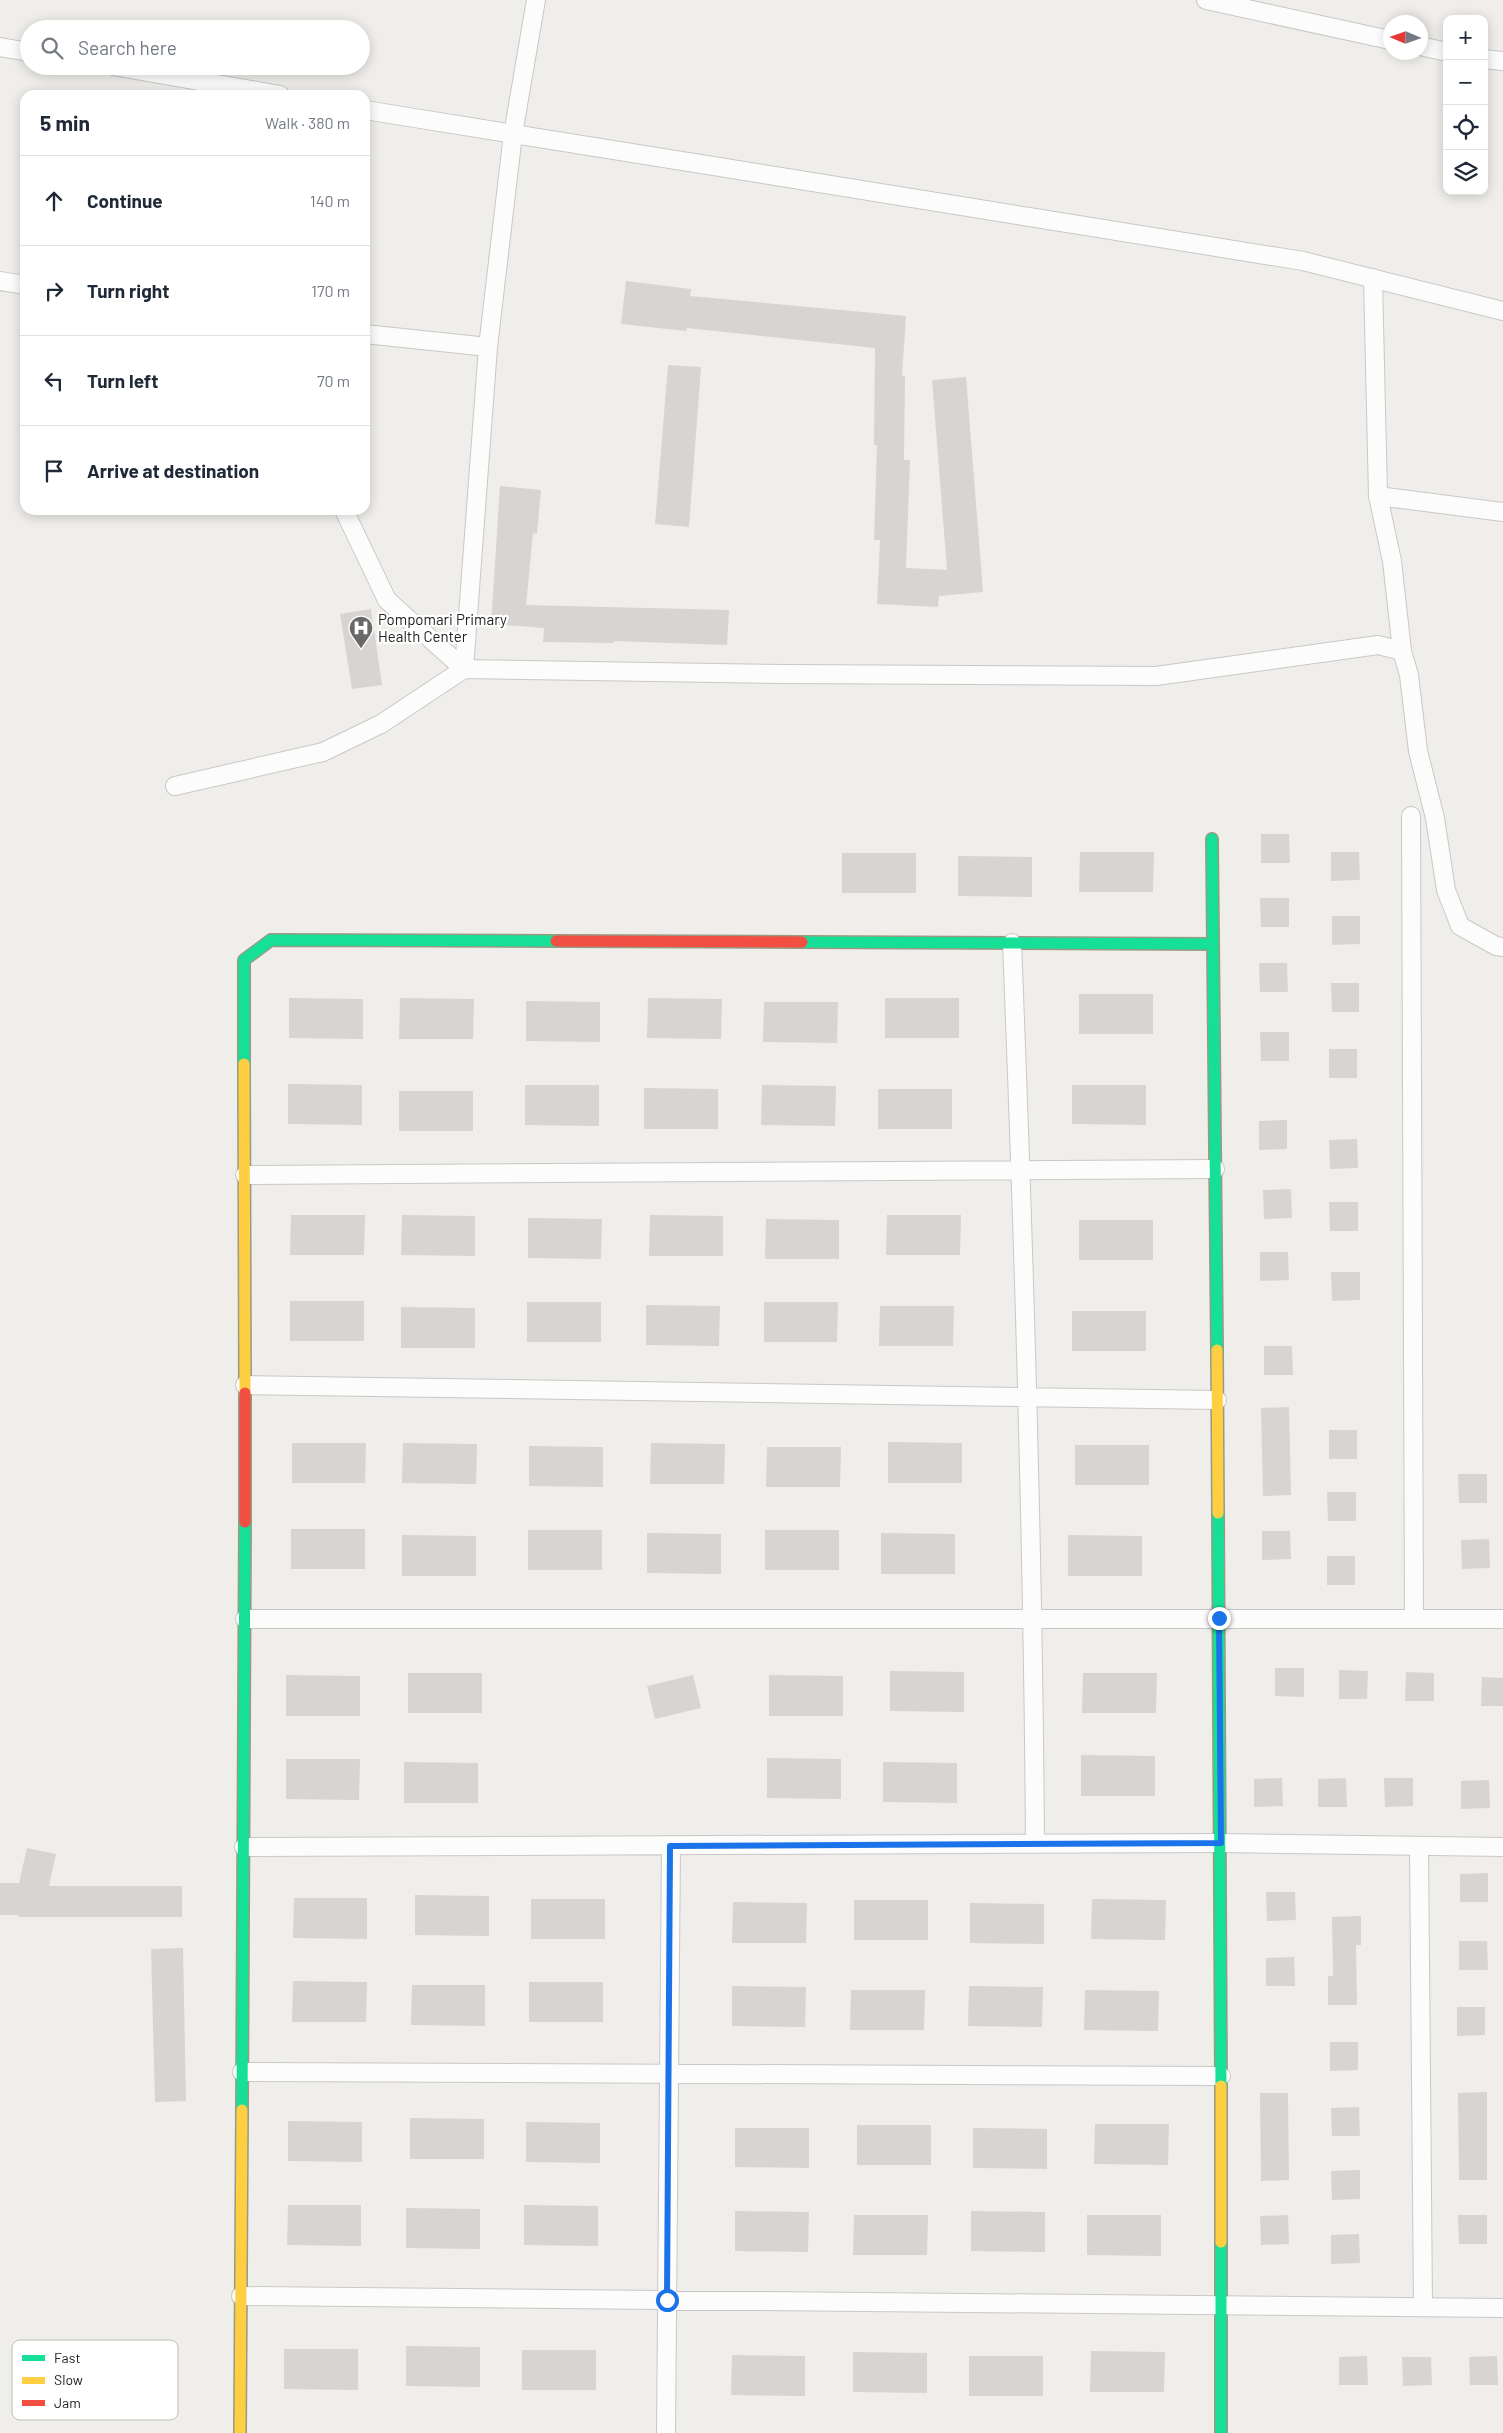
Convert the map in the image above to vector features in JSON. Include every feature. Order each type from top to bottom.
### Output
[{"type":"street","points":[[464,668],[488,347],[513,134],[536,0]]},
{"type":"street","points":[[1206,0],[1383,38]]},
{"type":"street","points":[[0,47],[20,50]]},
{"type":"street","points":[[1428,48],[1443,51]]},
{"type":"street","points":[[1488,59],[1503,61]]},
{"type":"street","points":[[165,75],[251,90]]},
{"type":"street","points":[[370,111],[1293,259],[1503,311]]},
{"type":"street","points":[[1373,278],[1378,496],[1392,561],[1402,651],[1409,675],[1418,751],[1435,818],[1446,890],[1460,926],[1496,946],[1503,946]]},
{"type":"street","points":[[0,281],[20,284]]},
{"type":"street","points":[[370,335],[488,347]]},
{"type":"street","points":[[1378,496],[1503,512]]},
{"type":"street","points":[[346,515],[387,600],[464,668]]},
{"type":"street","points":[[175,786],[323,752],[381,724],[464,668],[786,674],[1156,676],[1378,646],[1402,651]]},
{"type":"street","points":[[1411,816],[1414,1619]]},
{"type":"street","points":[[1212,839],[1221,1843],[1221,2433]]},
{"type":"street","points":[[240,2433],[245,1619],[244,960],[271,940],[1213,944]]},
{"type":"street","points":[[1012,943],[1028,1397],[1033,1618],[1035,1844]]},
{"type":"street","points":[[245,1175],[1215,1169]]},
{"type":"street","points":[[245,1385],[1217,1400]]},
{"type":"street","points":[[245,1619],[1503,1619]]},
{"type":"street","points":[[244,1847],[1221,1843],[1503,1847]]},
{"type":"street","points":[[666,2433],[670,1846]]},
{"type":"street","points":[[1419,1846],[1422,2307]]},
{"type":"street","points":[[242,2072],[1221,2076]]},
{"type":"street","points":[[241,2296],[1503,2308]]},
{"type":"building","points":[[626,281],[691,289],[690,296],[906,316],[902,376],[905,376],[904,460],[910,460],[906,568],[947,570],[932,380],[966,377],[983,592],[939,596],[938,607],[877,604],[880,540],[874,540],[877,445],[874,445],[875,348],[687,328],[686,331],[621,324]]},
{"type":"building","points":[[668,365],[701,367],[689,527],[655,524]]},
{"type":"building","points":[[500,486],[541,490],[537,534],[533,533],[526,605],[729,610],[727,645],[614,641],[614,643],[543,642],[544,628],[491,624]]},
{"type":"building","name":"Pompomari Primary Health Center","points":[[371,609],[382,685],[352,689],[340,614]]},
{"type":"building","points":[[1261,834],[1289,834],[1290,863],[1261,863]]},
{"type":"building","points":[[1080,852],[1154,852],[1153,892],[1079,892]]},
{"type":"building","points":[[1331,852],[1359,852],[1360,880],[1331,881]]},
{"type":"building","points":[[842,853],[916,853],[916,893],[842,893]]},
{"type":"building","points":[[958,856],[1032,857],[1032,897],[958,896]]},
{"type":"building","points":[[1260,898],[1289,898],[1289,927],[1261,927]]},
{"type":"building","points":[[1332,916],[1360,916],[1360,944],[1332,945]]},
{"type":"building","points":[[1259,963],[1287,963],[1288,992],[1260,992]]},
{"type":"building","points":[[1331,983],[1359,983],[1359,1012],[1332,1012]]},
{"type":"building","points":[[1079,994],[1153,994],[1153,1034],[1079,1034]]},
{"type":"building","points":[[289,998],[363,999],[363,1039],[289,1038]]},
{"type":"building","points":[[400,998],[474,999],[473,1039],[399,1039]]},
{"type":"building","points":[[648,998],[722,999],[721,1039],[647,1038]]},
{"type":"building","points":[[885,998],[959,998],[959,1038],[885,1038]]},
{"type":"building","points":[[526,1001],[600,1002],[600,1042],[526,1041]]},
{"type":"building","points":[[764,1002],[838,1002],[837,1043],[763,1042]]},
{"type":"building","points":[[1260,1032],[1289,1032],[1289,1061],[1261,1061]]},
{"type":"building","points":[[1329,1049],[1357,1049],[1357,1078],[1329,1078]]},
{"type":"building","points":[[288,1084],[362,1085],[362,1125],[288,1124]]},
{"type":"building","points":[[525,1085],[599,1085],[599,1126],[525,1125]]},
{"type":"building","points":[[762,1085],[836,1086],[835,1126],[761,1125]]},
{"type":"building","points":[[1072,1085],[1146,1085],[1146,1125],[1072,1124]]},
{"type":"building","points":[[644,1088],[718,1089],[718,1129],[644,1129]]},
{"type":"building","points":[[878,1089],[952,1089],[952,1129],[878,1129]]},
{"type":"building","points":[[399,1091],[473,1091],[473,1131],[399,1131]]},
{"type":"building","points":[[1287,1120],[1287,1149],[1259,1150],[1259,1121]]},
{"type":"building","points":[[1357,1139],[1358,1168],[1330,1169],[1329,1140]]},
{"type":"building","points":[[1291,1189],[1292,1218],[1264,1219],[1263,1190]]},
{"type":"building","points":[[1329,1202],[1358,1202],[1358,1231],[1330,1231]]},
{"type":"building","points":[[291,1215],[365,1215],[364,1255],[290,1255]]},
{"type":"building","points":[[402,1215],[475,1216],[475,1256],[401,1255]]},
{"type":"building","points":[[650,1215],[723,1216],[723,1256],[649,1256]]},
{"type":"building","points":[[887,1215],[961,1215],[960,1255],[886,1255]]},
{"type":"building","points":[[528,1218],[602,1219],[601,1259],[528,1258]]},
{"type":"building","points":[[766,1219],[839,1220],[839,1259],[765,1259]]},
{"type":"building","points":[[1079,1220],[1153,1220],[1153,1260],[1079,1260]]},
{"type":"building","points":[[1260,1252],[1288,1252],[1289,1280],[1260,1281]]},
{"type":"building","points":[[1331,1272],[1360,1272],[1360,1300],[1332,1301]]},
{"type":"building","points":[[290,1301],[364,1301],[364,1341],[290,1341]]},
{"type":"building","points":[[527,1302],[601,1302],[601,1342],[527,1342]]},
{"type":"building","points":[[764,1302],[838,1302],[837,1342],[764,1342]]},
{"type":"building","points":[[646,1305],[720,1306],[719,1346],[646,1345]]},
{"type":"building","points":[[880,1306],[954,1306],[953,1346],[879,1346]]},
{"type":"building","points":[[401,1307],[475,1308],[475,1348],[401,1348]]},
{"type":"building","points":[[1072,1311],[1146,1311],[1146,1351],[1072,1351]]},
{"type":"building","points":[[1264,1346],[1292,1346],[1293,1375],[1264,1375]]},
{"type":"building","points":[[1289,1407],[1291,1495],[1263,1496],[1261,1408]]},
{"type":"building","points":[[1329,1430],[1357,1430],[1357,1459],[1329,1459]]},
{"type":"building","points":[[888,1442],[962,1443],[962,1483],[888,1483]]},
{"type":"building","points":[[292,1443],[366,1443],[365,1483],[292,1483]]},
{"type":"building","points":[[403,1443],[477,1444],[476,1484],[402,1483]]},
{"type":"building","points":[[651,1443],[725,1444],[724,1484],[650,1484]]},
{"type":"building","points":[[1075,1445],[1149,1445],[1149,1485],[1075,1485]]},
{"type":"building","points":[[529,1446],[603,1447],[603,1487],[529,1486]]},
{"type":"building","points":[[767,1447],[841,1447],[840,1487],[766,1487]]},
{"type":"building","points":[[1458,1474],[1487,1474],[1487,1503],[1459,1503]]},
{"type":"building","points":[[1327,1492],[1356,1492],[1356,1521],[1328,1521]]},
{"type":"building","points":[[291,1529],[365,1529],[365,1569],[291,1569]]},
{"type":"building","points":[[528,1530],[602,1530],[602,1570],[528,1570]]},
{"type":"building","points":[[765,1530],[839,1530],[839,1570],[765,1570]]},
{"type":"building","points":[[1262,1531],[1290,1531],[1291,1559],[1262,1560]]},
{"type":"building","points":[[647,1533],[721,1534],[721,1574],[647,1573]]},
{"type":"building","points":[[881,1533],[955,1534],[955,1574],[881,1574]]},
{"type":"building","points":[[402,1535],[476,1536],[476,1576],[402,1576]]},
{"type":"building","points":[[1068,1535],[1142,1536],[1142,1576],[1068,1576]]},
{"type":"building","points":[[1489,1539],[1490,1568],[1462,1569],[1461,1540]]},
{"type":"building","points":[[1327,1556],[1355,1556],[1355,1585],[1327,1585]]},
{"type":"building","points":[[1275,1668],[1304,1668],[1304,1697],[1275,1696]]},
{"type":"building","points":[[1339,1670],[1368,1671],[1367,1699],[1339,1699]]},
{"type":"building","points":[[890,1671],[964,1672],[964,1712],[890,1711]]},
{"type":"building","points":[[1406,1672],[1434,1673],[1434,1701],[1405,1701]]},
{"type":"building","points":[[408,1673],[482,1673],[482,1713],[408,1713]]},
{"type":"building","points":[[1083,1673],[1157,1673],[1156,1713],[1082,1713]]},
{"type":"building","points":[[286,1675],[360,1676],[360,1716],[286,1716]]},
{"type":"building","points":[[693,1675],[701,1708],[655,1719],[647,1686]]},
{"type":"building","points":[[769,1675],[843,1676],[843,1716],[769,1716]]},
{"type":"building","points":[[1482,1677],[1503,1678],[1503,1706],[1481,1706]]},
{"type":"building","points":[[1081,1755],[1155,1756],[1155,1796],[1081,1796]]},
{"type":"building","points":[[767,1758],[841,1759],[841,1799],[767,1798]]},
{"type":"building","points":[[286,1759],[360,1759],[359,1800],[286,1799]]},
{"type":"building","points":[[404,1762],[478,1763],[478,1803],[404,1803]]},
{"type":"building","points":[[883,1762],[957,1763],[957,1803],[883,1802]]},
{"type":"building","points":[[1282,1778],[1283,1806],[1254,1807],[1254,1779]]},
{"type":"building","points":[[1346,1778],[1347,1807],[1318,1807],[1318,1779]]},
{"type":"building","points":[[1384,1778],[1413,1778],[1413,1806],[1385,1807]]},
{"type":"building","points":[[1489,1780],[1490,1808],[1461,1809],[1461,1781]]},
{"type":"building","points":[[27,1848],[56,1854],[49,1886],[182,1886],[182,1917],[18,1917],[18,1915],[0,1915],[0,1883],[19,1883]]},
{"type":"building","points":[[1488,1873],[1488,1902],[1460,1902],[1460,1874]]},
{"type":"building","points":[[1266,1892],[1295,1892],[1296,1920],[1267,1921]]},
{"type":"building","points":[[415,1895],[489,1896],[489,1936],[415,1935]]},
{"type":"building","points":[[294,1898],[367,1898],[367,1939],[293,1938]]},
{"type":"building","points":[[531,1899],[605,1899],[605,1939],[531,1939]]},
{"type":"building","points":[[1092,1899],[1166,1900],[1165,1940],[1091,1939]]},
{"type":"building","points":[[854,1900],[928,1900],[928,1940],[854,1940]]},
{"type":"building","points":[[733,1902],[807,1903],[806,1943],[732,1943]]},
{"type":"building","points":[[970,1903],[1044,1904],[1044,1944],[970,1943]]},
{"type":"building","points":[[1361,1916],[1361,1945],[1356,1945],[1357,2005],[1328,2005],[1328,1976],[1333,1976],[1332,1917]]},
{"type":"building","points":[[1459,1941],[1487,1941],[1488,1970],[1459,1970]]},
{"type":"building","points":[[183,1948],[186,2101],[155,2102],[151,1949]]},
{"type":"building","points":[[1294,1957],[1295,1986],[1266,1986],[1266,1958]]},
{"type":"building","points":[[293,1981],[367,1982],[366,2022],[292,2022]]},
{"type":"building","points":[[529,1982],[603,1982],[603,2022],[529,2022]]},
{"type":"building","points":[[412,1985],[485,1985],[485,2026],[411,2025]]},
{"type":"building","points":[[732,1986],[806,1987],[805,2027],[732,2026]]},
{"type":"building","points":[[969,1986],[1043,1987],[1042,2027],[968,2026]]},
{"type":"building","points":[[851,1990],[925,1990],[924,2030],[850,2030]]},
{"type":"building","points":[[1085,1990],[1159,1991],[1158,2031],[1084,2030]]},
{"type":"building","points":[[1457,2007],[1485,2007],[1485,2035],[1457,2036]]},
{"type":"building","points":[[1330,2042],[1358,2042],[1358,2070],[1330,2071]]},
{"type":"building","points":[[1487,2092],[1487,2180],[1459,2180],[1458,2093]]},
{"type":"building","points":[[1260,2093],[1288,2093],[1289,2180],[1261,2181]]},
{"type":"building","points":[[1359,2107],[1360,2136],[1332,2136],[1331,2108]]},
{"type":"building","points":[[410,2118],[484,2119],[484,2159],[410,2159]]},
{"type":"building","points":[[288,2121],[362,2122],[362,2162],[288,2161]]},
{"type":"building","points":[[526,2122],[600,2123],[600,2163],[526,2162]]},
{"type":"building","points":[[1095,2124],[1169,2124],[1168,2165],[1094,2164]]},
{"type":"building","points":[[857,2125],[931,2125],[931,2165],[857,2165]]},
{"type":"building","points":[[735,2128],[809,2128],[809,2168],[735,2167]]},
{"type":"building","points":[[973,2128],[1047,2129],[1047,2169],[973,2168]]},
{"type":"building","points":[[1360,2170],[1360,2199],[1332,2200],[1331,2171]]},
{"type":"building","points":[[288,2205],[361,2205],[361,2246],[287,2245]]},
{"type":"building","points":[[524,2205],[598,2206],[598,2246],[524,2245]]},
{"type":"building","points":[[406,2208],[480,2209],[480,2249],[406,2248]]},
{"type":"building","points":[[735,2211],[809,2212],[808,2252],[735,2251]]},
{"type":"building","points":[[971,2211],[1045,2212],[1045,2252],[971,2251]]},
{"type":"building","points":[[854,2215],[928,2215],[927,2255],[853,2255]]},
{"type":"building","points":[[1087,2215],[1161,2215],[1161,2256],[1087,2255]]},
{"type":"building","points":[[1288,2215],[1289,2244],[1261,2245],[1260,2216]]},
{"type":"building","points":[[1458,2215],[1487,2215],[1487,2244],[1459,2244]]},
{"type":"building","points":[[1359,2234],[1360,2263],[1331,2264],[1331,2235]]},
{"type":"building","points":[[406,2346],[480,2347],[480,2387],[406,2386]]},
{"type":"building","points":[[284,2349],[358,2349],[358,2390],[284,2389]]},
{"type":"building","points":[[522,2350],[596,2350],[596,2390],[522,2390]]},
{"type":"building","points":[[1091,2351],[1165,2352],[1164,2392],[1090,2392]]},
{"type":"building","points":[[853,2352],[927,2353],[927,2393],[853,2392]]},
{"type":"building","points":[[732,2355],[805,2356],[805,2396],[731,2395]]},
{"type":"building","points":[[969,2356],[1043,2356],[1043,2396],[969,2396]]},
{"type":"building","points":[[1367,2356],[1368,2385],[1339,2385],[1339,2357]]},
{"type":"building","points":[[1497,2356],[1498,2385],[1470,2385],[1469,2357]]},
{"type":"building","points":[[1402,2357],[1431,2357],[1432,2385],[1403,2386]]},
{"type":"traffic: fast","points":[[1212,839],[1217,1350]]},
{"type":"traffic: fast","points":[[244,1064],[244,960],[271,940],[556,941]]},
{"type":"traffic: fast","points":[[802,942],[1213,944]]},
{"type":"traffic: fast","points":[[1218,1513],[1221,2086]]},
{"type":"traffic: fast","points":[[242,2110],[245,1522]]},
{"type":"traffic: fast","points":[[1221,2242],[1221,2433]]},
{"type":"traffic: slow","points":[[244,1064],[245,1393]]},
{"type":"traffic: slow","points":[[1217,1350],[1218,1513]]},
{"type":"traffic: slow","points":[[1221,2086],[1221,2242]]},
{"type":"traffic: slow","points":[[240,2433],[242,2110]]},
{"type":"traffic: jam","points":[[556,941],[802,942]]},
{"type":"traffic: jam","points":[[245,1393],[245,1522]]},
{"type":"place","name":"Pompomari Primary Health Center","points":[[361,649]]},
{"type":"route","points":[[667,2300],[670,1846],[1221,1843],[1219,1618]]}]
